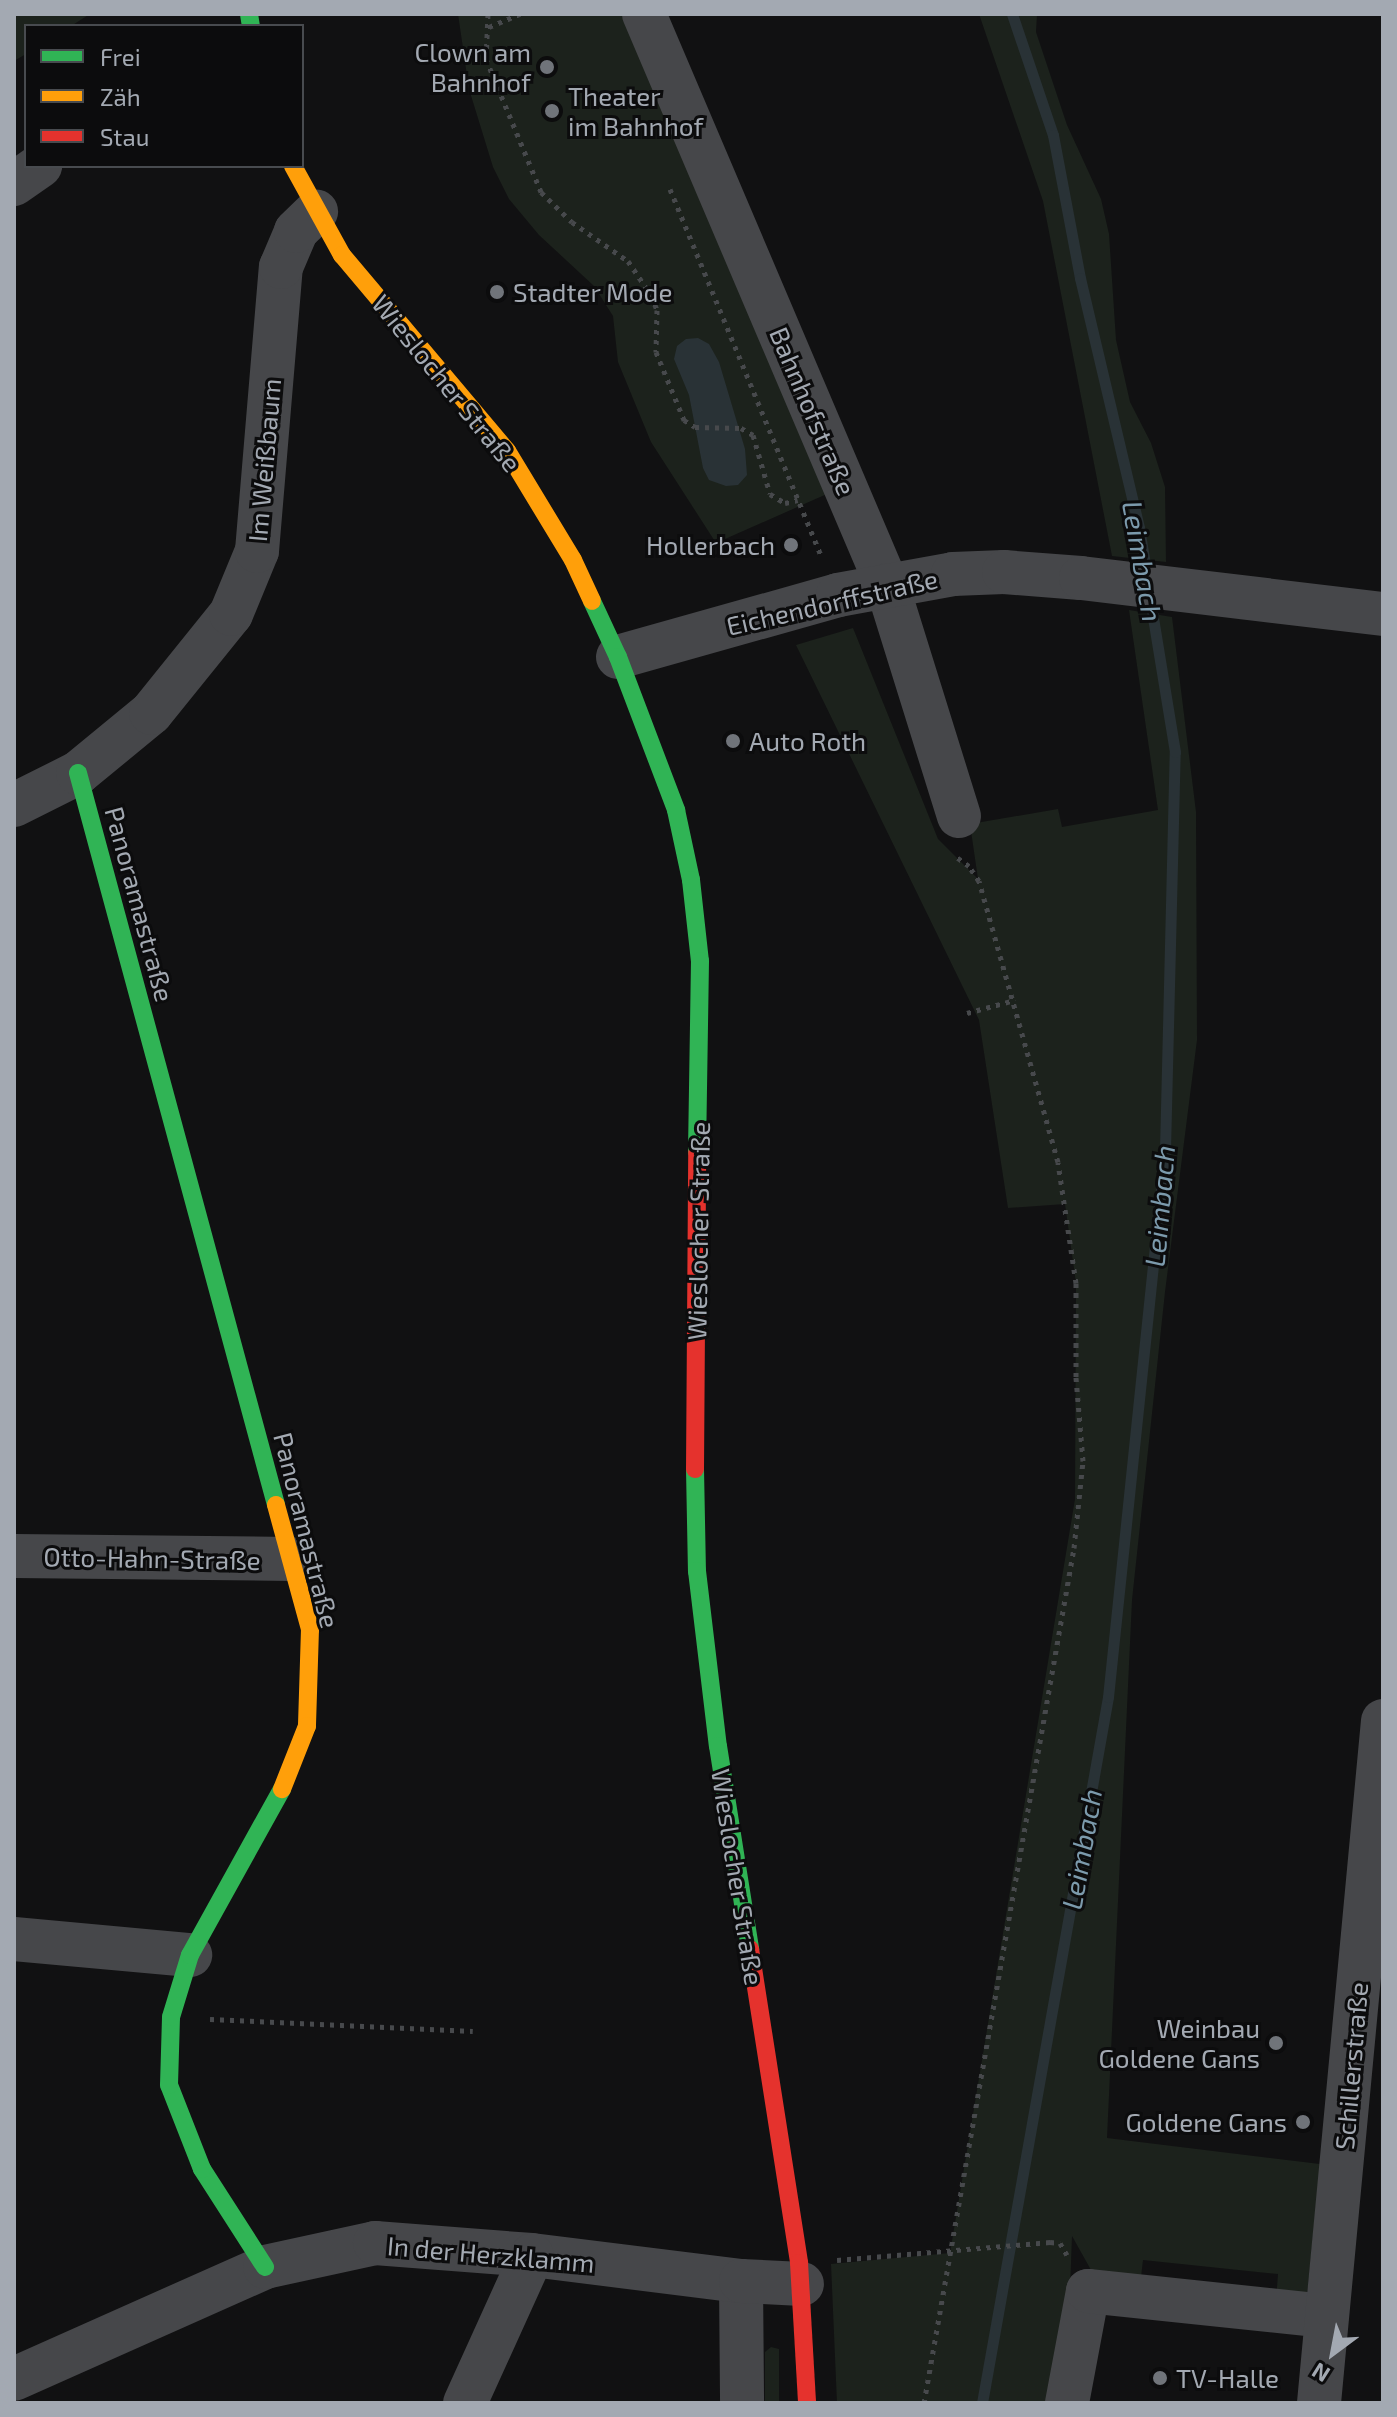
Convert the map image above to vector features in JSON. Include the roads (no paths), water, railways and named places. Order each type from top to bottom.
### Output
[{"type":"main road","name":"Wieslocher Straße","points":[[294,168],[342,255],[507,451],[573,560],[618,657],[676,810],[691,880],[700,961],[694,1380],[697,1571],[718,1746],[800,2273],[807,2403]]},
{"type":"main road","name":"Panoramastraße","points":[[78,773],[310,1629],[307,1726],[276,1804],[190,1955],[171,2017],[169,2085],[202,2169],[265,2267]]},
{"type":"street","name":"Bahnhofstraße","points":[[644,14],[887,585],[959,816]]},
{"type":"street","points":[[14,184],[37,168]]},
{"type":"street","name":"Im Weißbaum","points":[[14,805],[78,773],[151,713],[231,614],[257,551],[281,267],[296,231],[316,212]]},
{"type":"street","name":"Eichendorffstraße","points":[[618,657],[838,595],[953,574],[1004,572],[1081,578],[1383,614]]},
{"type":"street","name":"Otto-Hahn-Straße","points":[[14,1556],[291,1559]]},
{"type":"street","name":"Schillerstraße","points":[[1319,2403],[1382,1748]]},
{"type":"street","points":[[14,1939],[190,1955]]},
{"type":"street","name":"In der Herzklamm","points":[[14,2379],[265,2267],[375,2243],[532,2255],[741,2281],[800,2273]]},
{"type":"street","points":[[465,2403],[532,2255]]},
{"type":"street","points":[[741,2281],[742,2403]]},
{"type":"street","points":[[1067,2403],[1088,2291],[1327,2316]]},
{"type":"waterway","name":"Leimbach","points":[[1012,14],[1053,135],[1080,278],[1139,528],[1147,576]]},
{"type":"waterway","name":"Leimbach","points":[[982,2403],[1108,1697],[1165,1150],[1175,752],[1149,593]]},
{"type":"place","name":"Clown am Bahnhof","points":[[547,67]]},
{"type":"place","name":"Theater im Bahnhof","points":[[552,111]]},
{"type":"place","name":"Stadter Mode","points":[[497,292]]},
{"type":"place","name":"Hollerbach","points":[[791,545]]},
{"type":"place","name":"Auto Roth","points":[[733,741]]},
{"type":"place","name":"Weinbau Goldene Gans","points":[[1276,2043]]},
{"type":"place","name":"Goldene Gans","points":[[1303,2122]]},
{"type":"place","name":"TV-Halle","points":[[1160,2378]]}]
